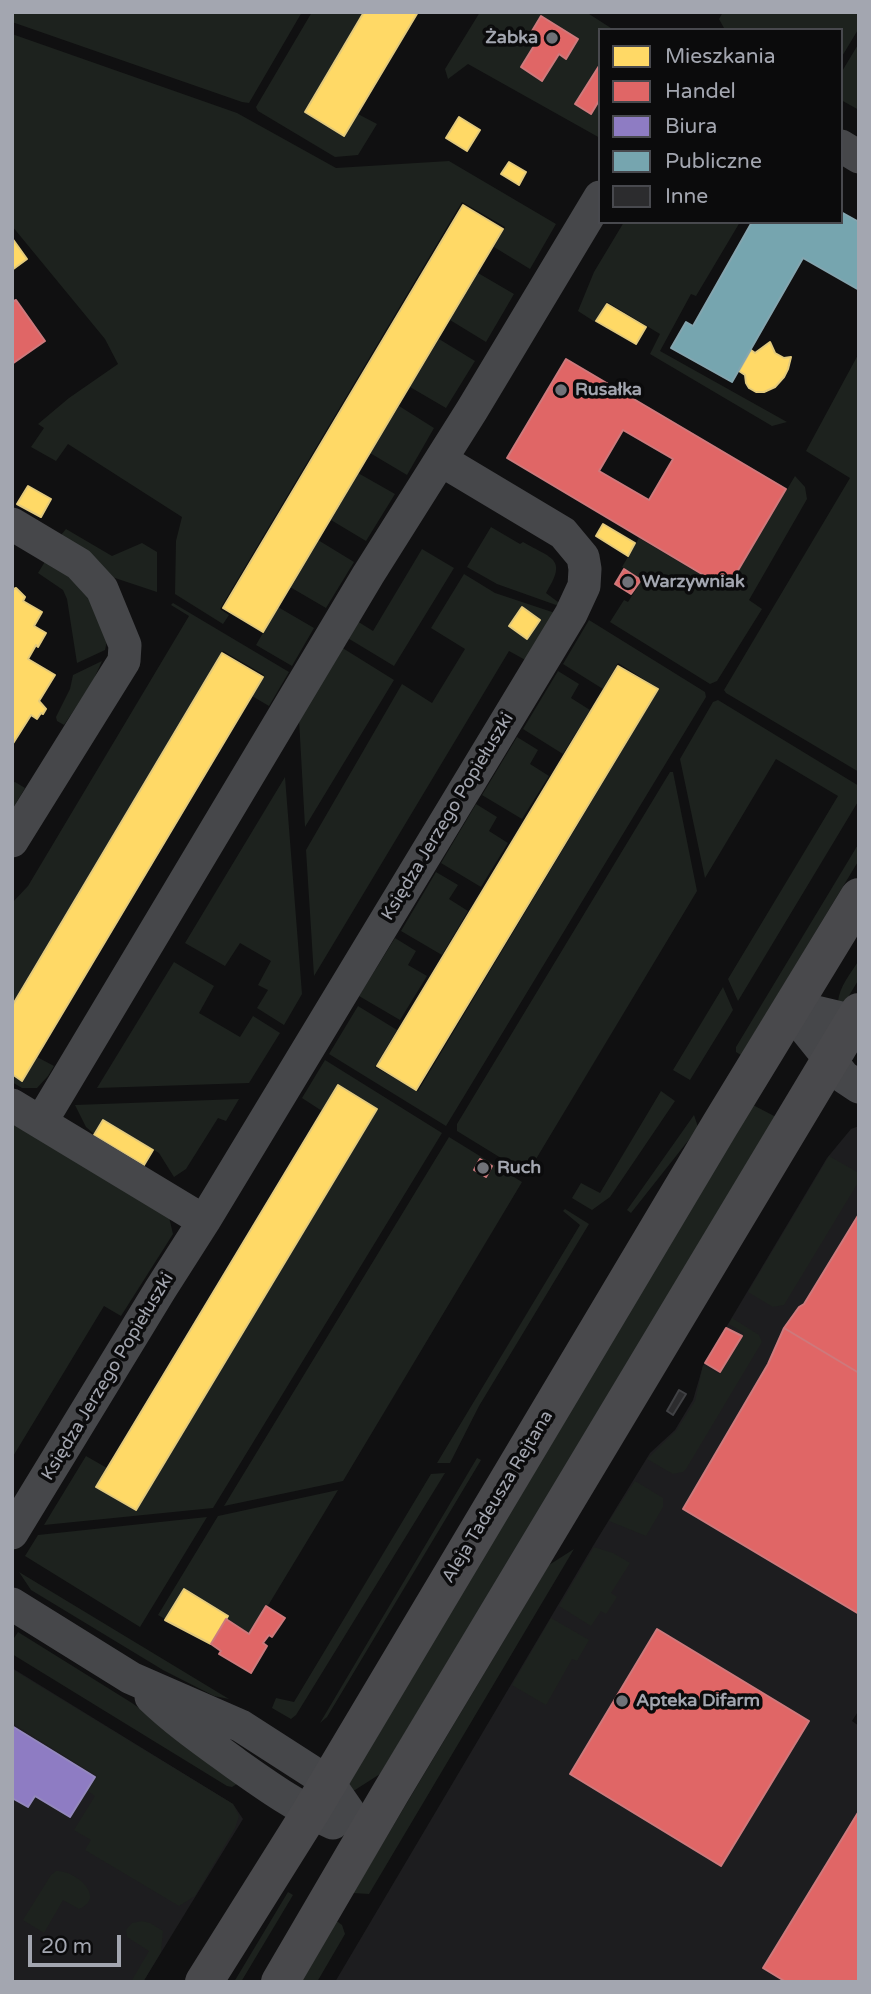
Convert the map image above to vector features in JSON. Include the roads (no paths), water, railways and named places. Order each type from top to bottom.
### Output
[{"type":"main road","name":"Aleja Tadeusza Rejtana","points":[[204,1982],[319,1797],[859,897]]},
{"type":"main road","points":[[281,1982],[830,1060],[857,1019]]},
{"type":"street","points":[[843,147],[859,157]]},
{"type":"street","points":[[41,1122],[368,575],[529,317],[598,200]]},
{"type":"street","name":"Księdza Jerzego Popiełuszki","points":[[12,1533],[571,614],[584,586],[583,557],[563,534],[440,460]]},
{"type":"street","points":[[12,524],[79,564],[92,576],[102,589],[125,645],[124,661],[12,841]]},
{"type":"street","points":[[790,1010],[857,1019]]},
{"type":"street","points":[[790,1010],[844,1077],[859,1087]]},
{"type":"street","points":[[12,1105],[204,1221]]},
{"type":"street","points":[[12,1604],[131,1678],[242,1726],[366,1837]]},
{"type":"place","name":"Żabka","points":[[552,38]]},
{"type":"place","name":"Rusałka","points":[[561,390]]},
{"type":"place","name":"Warzywniak","points":[[628,582]]},
{"type":"place","name":"Ruch","points":[[483,1168]]},
{"type":"place","name":"Apteka Difarm","points":[[622,1701]]}]
